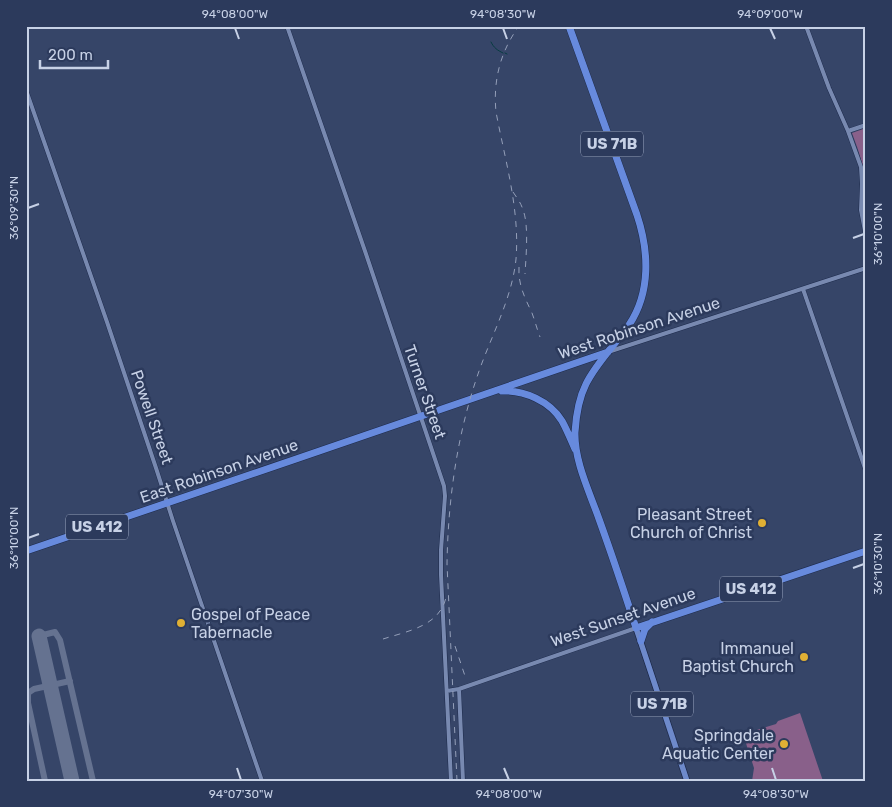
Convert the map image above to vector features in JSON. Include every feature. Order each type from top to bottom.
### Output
[{"type":"highway","name":"US 71B","points":[[569,26],[611,140],[645,245],[646,273],[637,310],[586,385],[578,407],[575,433],[578,457],[636,628]]},
{"type":"highway","name":"West Robinson Avenue","points":[[420,417],[608,352]]},
{"type":"highway","points":[[578,362],[583,361],[588,364],[592,374]]},
{"type":"highway","points":[[515,384],[518,392]]},
{"type":"highway","name":"US 412","points":[[489,393],[518,392],[547,405],[558,415],[578,457]]},
{"type":"highway","name":"East Robinson Avenue","points":[[26,551],[420,417]]},
{"type":"highway","points":[[567,431],[575,433]]},
{"type":"highway","name":"West Sunset Avenue","points":[[636,628],[866,551]]},
{"type":"highway","points":[[641,641],[645,629],[652,622]]},
{"type":"main road","name":"US 71B","points":[[636,628],[687,781]]},
{"type":"street","name":"Turner Street","points":[[287,26],[445,491],[441,550],[451,781]]},
{"type":"street","points":[[806,26],[858,159],[862,174],[861,210],[866,236]]},
{"type":"street","name":"Powell Street","points":[[26,90],[107,322],[262,781]]},
{"type":"street","points":[[848,131],[866,125]]},
{"type":"street","name":"West Robinson Avenue","points":[[608,352],[866,268]]},
{"type":"street","points":[[803,289],[866,471]]},
{"type":"street","name":"West Sunset Avenue","points":[[447,691],[459,689],[636,628]]},
{"type":"street","points":[[459,689],[463,781]]},
{"type":"shaded area","points":[[866,128],[866,196],[864,197],[862,164],[852,133]]},
{"type":"shaded area","points":[[800,713],[823,781],[752,781],[754,768],[743,734],[776,724],[778,721]]},
{"type":"waterway","points":[[491,42],[496,49],[503,53]]},
{"type":"taxiway","points":[[39,636],[55,632],[60,640],[93,781]]},
{"type":"taxiway","points":[[45,781],[28,703],[28,693],[34,689],[70,681]]},
{"type":"runway","points":[[39,636],[72,781]]},
{"type":"railway","points":[[457,781],[447,564],[449,516],[464,420],[478,374],[506,303],[514,274],[517,241],[516,222],[495,100],[499,67],[507,46],[519,26]]},
{"type":"railway","points":[[513,192],[525,216],[527,241],[525,274]]},
{"type":"railway","points":[[519,267],[522,291],[540,337]]},
{"type":"railway","points":[[383,639],[412,630],[430,621],[443,607],[446,597]]},
{"type":"railway","points":[[455,646],[466,679]]},
{"type":"place","name":"Pleasant Street Church of Christ","points":[[762,523]]},
{"type":"place","name":"Gospel of Peace Tabernacle","points":[[181,623]]},
{"type":"place","name":"Immanuel Baptist Church","points":[[804,657]]},
{"type":"place","name":"Springdale Aquatic Center","points":[[784,744]]}]
